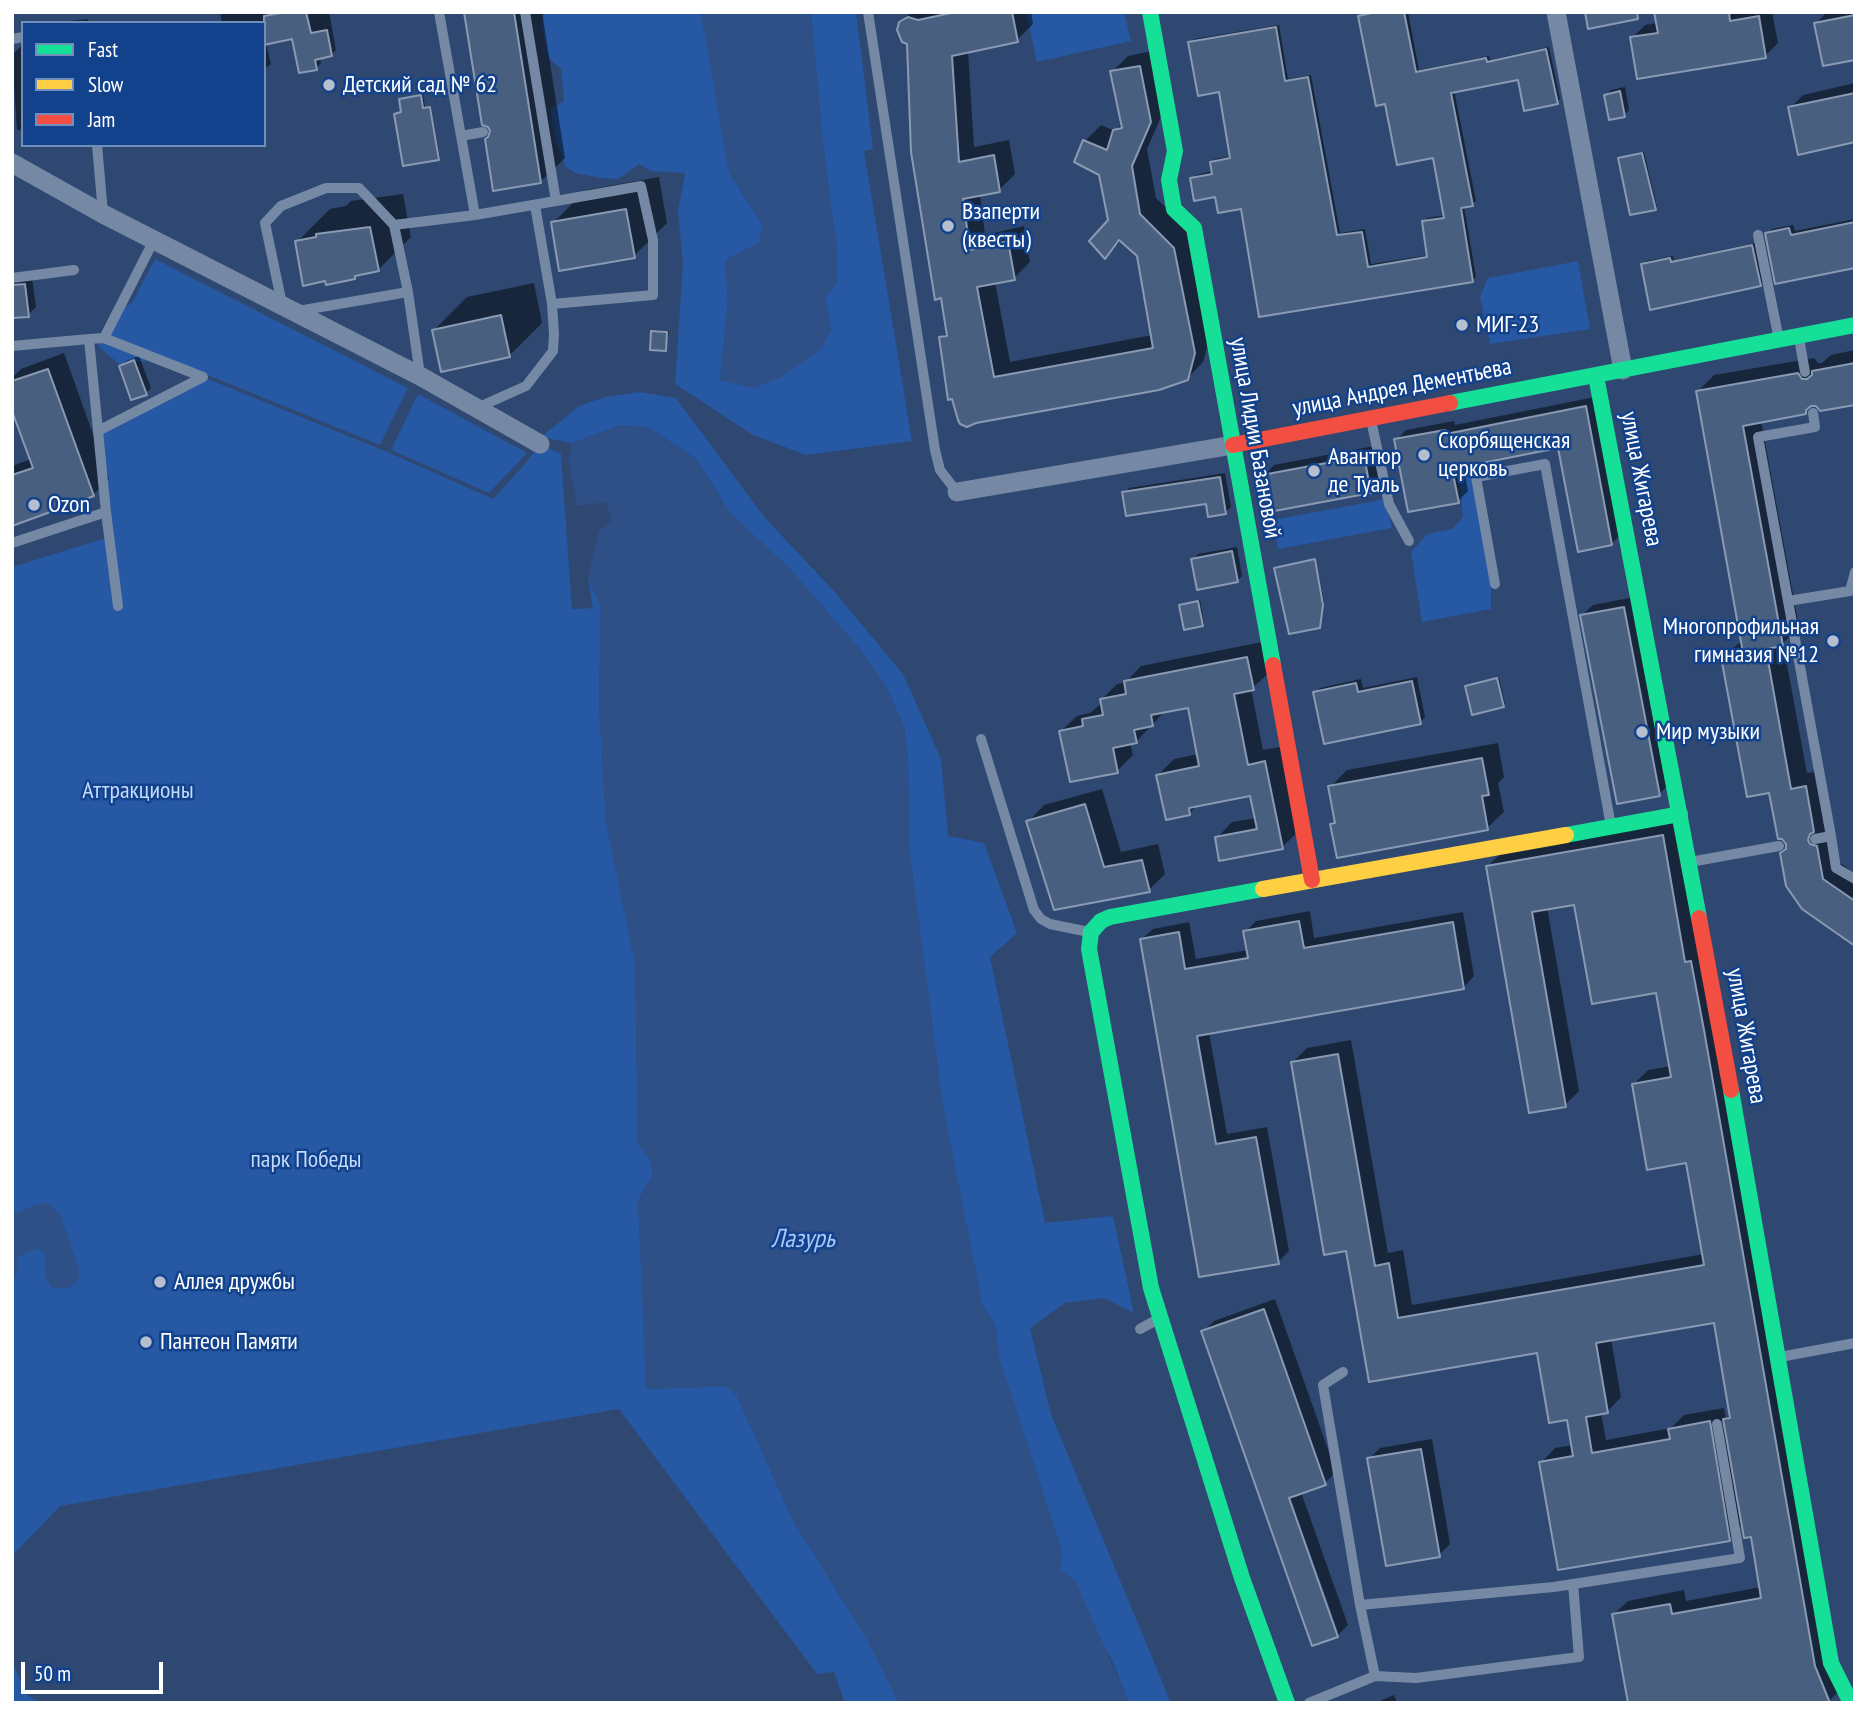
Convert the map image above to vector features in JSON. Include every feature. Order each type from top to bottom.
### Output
[{"type":"street","name":"улица Лидии Базановой","points":[[1150,12],[1175,152],[1169,180],[1174,209],[1194,228],[1312,880]]},
{"type":"street","points":[[1556,12],[1623,370]]},
{"type":"street","points":[[12,163],[103,214],[289,307],[479,407],[540,444]]},
{"type":"street","name":"улица Андрея Дементьева","points":[[957,492],[1233,445],[1855,326]]},
{"type":"street","name":"улица Жигарева","points":[[1596,376],[1689,862],[1779,1357],[1831,1663],[1852,1703]]},
{"type":"street","points":[[1287,1703],[1242,1578],[1151,1288],[1088,943],[1091,932],[1101,921],[1110,917],[1680,814]]},
{"type":"lane","points":[[439,12],[475,215]]},
{"type":"lane","points":[[525,12],[537,123],[556,201]]},
{"type":"lane","points":[[869,12],[935,450],[940,470],[957,492]]},
{"type":"lane","points":[[461,136],[483,132]]},
{"type":"lane","points":[[97,147],[103,214]]},
{"type":"lane","points":[[394,225],[475,215],[641,186],[653,240],[653,295],[552,304]]},
{"type":"lane","points":[[408,292],[289,307],[265,223],[281,206],[326,188],[359,188],[394,225],[408,292],[420,376]]},
{"type":"lane","points":[[479,407],[526,386],[552,351],[552,304],[535,205]]},
{"type":"lane","points":[[1758,235],[1779,340]]},
{"type":"lane","points":[[104,338],[154,240]]},
{"type":"lane","points":[[12,278],[74,270]]},
{"type":"lane","points":[[1798,336],[1805,372]]},
{"type":"lane","points":[[12,346],[104,338],[203,377],[98,431]]},
{"type":"lane","points":[[89,339],[118,606]]},
{"type":"lane","points":[[1812,413],[1815,427],[1758,437],[1836,868],[1855,879]]},
{"type":"lane","points":[[1371,419],[1389,504],[1409,541]]},
{"type":"lane","points":[[1495,584],[1476,477],[1545,464],[1611,826]]},
{"type":"lane","points":[[12,543],[106,512]]},
{"type":"lane","points":[[1788,601],[1850,591],[1855,572]]},
{"type":"lane","points":[[981,739],[1034,910],[1041,919],[1050,924],[1091,932]]},
{"type":"lane","points":[[1815,839],[1831,836]]},
{"type":"lane","points":[[1689,862],[1779,846]]},
{"type":"lane","points":[[1140,1329],[1160,1317]]},
{"type":"lane","points":[[1779,1357],[1855,1343]]},
{"type":"lane","points":[[1343,1372],[1324,1385],[1360,1605],[1375,1676]]},
{"type":"lane","points":[[1360,1605],[1573,1584],[1740,1558],[1717,1424]]},
{"type":"lane","points":[[1309,1703],[1375,1676],[1416,1678],[1579,1657],[1573,1584]]},
{"type":"green space","points":[[544,12],[701,12],[729,172],[762,224],[760,243],[725,260],[728,302],[720,380],[831,330],[825,298],[838,280],[838,259],[823,144],[811,12],[856,12],[873,149],[864,151],[912,441],[806,455],[753,435],[675,384],[683,263],[678,211],[685,173],[651,171],[639,164],[618,179],[575,173],[565,166],[553,130],[551,109],[564,101],[561,69],[548,57],[542,25]]},
{"type":"green space","points":[[1026,12],[1124,12],[1131,41],[1037,62]]},
{"type":"green space","points":[[155,259],[408,388],[380,445],[153,353],[146,361],[119,364],[98,346],[114,314],[132,303]]},
{"type":"green space","points":[[1578,261],[1590,329],[1490,344],[1480,297],[1488,278]]},
{"type":"green space","name":"парк Победы","points":[[203,377],[385,451],[493,499],[540,444],[561,454],[572,609],[593,608],[588,577],[601,607],[599,705],[606,821],[635,963],[635,995],[641,1004],[636,1013],[638,1144],[651,1162],[653,1174],[638,1201],[642,1280],[647,1292],[647,1389],[727,1386],[737,1396],[793,1520],[868,1641],[899,1703],[845,1703],[834,1672],[817,1674],[619,1409],[60,1506],[12,1556],[12,567],[109,537],[98,431]]},
{"type":"green space","points":[[639,392],[676,398],[765,518],[833,590],[903,674],[941,759],[948,836],[984,843],[1017,933],[990,957],[1045,1223],[1113,1216],[1134,1313],[1104,1298],[1065,1303],[1030,1328],[1051,1414],[1171,1703],[1129,1703],[1111,1658],[1060,1571],[1062,1551],[999,1358],[996,1327],[982,1304],[943,1107],[909,848],[908,759],[904,727],[886,686],[857,646],[790,569],[731,514],[696,459],[649,428],[621,425],[572,443],[541,437],[579,406],[605,397]]},
{"type":"green space","points":[[418,394],[527,453],[489,493],[391,450]]},
{"type":"green space","points":[[1472,470],[1491,577],[1491,609],[1422,622],[1411,552],[1427,534],[1452,529],[1463,517],[1459,473]]},
{"type":"green space","points":[[1386,499],[1392,528],[1278,549],[1273,520]]},
{"type":"green space","points":[[12,1661],[27,1695],[36,1700],[36,1703],[12,1703]]},
{"type":"water","points":[[701,12],[811,12],[823,144],[838,259],[838,280],[825,298],[831,330],[822,348],[782,377],[753,388],[720,380],[728,302],[725,260],[760,243],[762,224],[729,172]]},
{"type":"water","name":"Лазурь","points":[[621,425],[649,428],[696,459],[731,514],[790,569],[857,646],[886,686],[904,727],[908,759],[909,848],[943,1107],[982,1304],[996,1327],[999,1358],[1062,1551],[1060,1570],[1075,1580],[1129,1703],[899,1703],[868,1641],[793,1520],[737,1396],[726,1386],[646,1389],[638,1201],[653,1174],[651,1162],[638,1144],[635,963],[606,821],[599,705],[601,607],[588,577],[599,531],[611,521],[606,502],[577,506],[568,460],[572,443]]},
{"type":"water","points":[[47,1203],[60,1214],[80,1273],[77,1282],[68,1288],[52,1288],[46,1279],[45,1254],[38,1248],[18,1257],[16,1276],[12,1279],[12,1215],[37,1204]]},
{"type":"building","points":[[306,12],[311,33],[327,30],[332,56],[315,60],[317,70],[299,73],[292,39],[266,45],[264,16]]},
{"type":"building","points":[[464,12],[514,12],[541,183],[493,191],[485,139],[490,131],[482,125]]},
{"type":"building","points":[[956,12],[1012,12],[1018,42],[952,56],[959,162],[994,155],[1000,192],[963,199],[970,250],[1008,241],[1015,280],[977,287],[994,377],[1153,348],[1137,256],[1119,240],[1105,259],[1089,241],[1108,220],[1099,175],[1074,162],[1083,140],[1107,150],[1113,130],[1122,128],[1110,71],[1140,66],[1151,122],[1132,166],[1140,214],[1174,248],[1195,353],[1188,380],[1159,390],[976,423],[967,427],[960,424],[952,399],[948,400],[939,337],[947,336],[941,298],[935,300],[911,152],[907,44],[902,42],[897,30],[899,22],[908,17],[918,20]]},
{"type":"building","points":[[1376,12],[1404,12],[1416,72],[1486,58],[1487,62],[1546,49],[1558,104],[1524,111],[1518,80],[1451,93],[1473,206],[1461,208],[1473,282],[1259,317],[1241,209],[1218,213],[1215,197],[1194,201],[1190,178],[1212,174],[1210,162],[1230,158],[1219,92],[1198,96],[1188,42],[1276,27],[1285,81],[1308,77],[1337,235],[1362,232],[1368,267],[1427,257],[1422,221],[1444,218],[1433,158],[1397,165],[1385,104],[1376,106],[1358,16]]},
{"type":"building","points":[[1585,12],[1637,12],[1638,19],[1588,29]]},
{"type":"building","points":[[1654,12],[1729,12],[1730,21],[1759,16],[1766,58],[1637,79],[1630,37],[1658,33]]},
{"type":"building","points":[[1855,15],[1855,60],[1823,66],[1814,23]]},
{"type":"building","points":[[1620,91],[1625,117],[1609,120],[1604,95]]},
{"type":"building","points":[[1855,93],[1855,142],[1798,155],[1788,107]]},
{"type":"building","points":[[421,95],[423,108],[430,107],[439,160],[403,166],[394,114],[401,112],[399,99]]},
{"type":"building","points":[[1642,153],[1656,210],[1630,215],[1618,158]]},
{"type":"building","points":[[626,209],[635,258],[559,271],[551,222]]},
{"type":"building","points":[[1855,222],[1855,268],[1775,284],[1765,233],[1789,228],[1791,235]]},
{"type":"building","points":[[370,227],[379,271],[326,285],[325,281],[303,286],[295,241],[316,237],[316,234]]},
{"type":"building","points":[[1752,245],[1761,286],[1650,310],[1641,264],[1670,258],[1671,262]]},
{"type":"building","points":[[25,284],[29,317],[12,318],[12,285]]},
{"type":"building","points":[[501,315],[510,357],[441,372],[432,330]]},
{"type":"building","points":[[651,331],[667,332],[666,351],[650,350]]},
{"type":"building","points":[[134,360],[147,395],[131,400],[119,366]]},
{"type":"building","points":[[1855,363],[1855,405],[1820,411],[1816,406],[1811,406],[1806,410],[1806,414],[1743,426],[1783,646],[1766,649],[1791,789],[1806,786],[1814,832],[1808,840],[1810,844],[1817,846],[1823,879],[1855,901],[1855,946],[1802,909],[1786,886],[1780,853],[1786,849],[1786,844],[1782,839],[1778,839],[1769,793],[1747,797],[1721,657],[1743,653],[1696,391],[1798,373],[1802,379],[1807,379],[1812,375],[1812,371]]},
{"type":"building","points":[[48,369],[94,496],[12,526],[12,475],[33,468],[12,411],[12,381]]},
{"type":"building","points":[[1586,406],[1612,545],[1578,552],[1558,448],[1452,469],[1459,503],[1408,512],[1394,439],[1445,430],[1446,434]]},
{"type":"building","points":[[1364,456],[1371,493],[1269,512],[1262,475]]},
{"type":"building","points":[[1220,477],[1226,514],[1208,517],[1206,504],[1126,516],[1122,492]]},
{"type":"building","points":[[1232,551],[1238,582],[1197,590],[1191,559]]},
{"type":"building","points":[[1315,559],[1323,605],[1320,628],[1289,634],[1274,568]]},
{"type":"building","points":[[1198,601],[1203,626],[1184,630],[1179,605]]},
{"type":"building","points":[[1624,607],[1660,796],[1617,804],[1580,615]]},
{"type":"building","points":[[1247,657],[1254,690],[1234,694],[1248,765],[1265,761],[1283,849],[1219,861],[1215,837],[1257,829],[1250,796],[1189,808],[1190,815],[1166,820],[1156,775],[1199,766],[1188,708],[1151,715],[1153,726],[1134,730],[1137,743],[1113,748],[1118,773],[1070,782],[1059,731],[1083,726],[1082,719],[1103,715],[1100,699],[1126,694],[1124,681]]},
{"type":"building","points":[[1497,678],[1504,707],[1472,715],[1465,686]]},
{"type":"building","points":[[1412,681],[1421,724],[1324,744],[1313,692],[1356,683],[1358,692]]},
{"type":"building","points":[[1482,758],[1489,795],[1482,796],[1488,830],[1337,858],[1330,824],[1335,823],[1328,786]]},
{"type":"building","points":[[1085,804],[1104,867],[1142,860],[1150,892],[1054,910],[1026,821]]},
{"type":"building","points":[[1663,835],[1685,962],[1691,961],[1704,1030],[1815,1666],[1830,1703],[1628,1703],[1612,1614],[1670,1604],[1672,1614],[1761,1598],[1751,1537],[1744,1538],[1723,1419],[1730,1418],[1714,1323],[1596,1343],[1608,1413],[1586,1417],[1592,1453],[1670,1439],[1668,1429],[1710,1421],[1730,1541],[1558,1570],[1539,1462],[1573,1456],[1567,1420],[1549,1423],[1537,1353],[1369,1382],[1346,1251],[1324,1255],[1291,1062],[1338,1054],[1375,1266],[1389,1263],[1398,1318],[1704,1265],[1686,1163],[1647,1170],[1632,1084],[1671,1077],[1656,993],[1592,1004],[1574,905],[1532,912],[1566,1107],[1529,1113],[1486,866]]},
{"type":"building","points":[[1299,921],[1304,948],[1453,922],[1464,989],[1197,1036],[1216,1144],[1256,1137],[1279,1264],[1199,1277],[1140,939],[1179,932],[1185,969],[1248,958],[1243,931]]},
{"type":"building","points":[[1264,1309],[1326,1485],[1289,1498],[1338,1637],[1312,1646],[1201,1331]]},
{"type":"building","points":[[1421,1449],[1440,1557],[1386,1566],[1367,1458]]},
{"type":"traffic: fast","points":[[1150,12],[1175,151],[1169,180],[1174,209],[1194,228],[1273,665]]},
{"type":"traffic: fast","points":[[1450,403],[1855,325]]},
{"type":"traffic: fast","points":[[1596,376],[1699,918]]},
{"type":"traffic: fast","points":[[1566,835],[1680,814]]},
{"type":"traffic: fast","points":[[1263,889],[1110,917],[1101,921],[1091,932],[1089,949],[1151,1288],[1242,1578],[1287,1703]]},
{"type":"traffic: fast","points":[[1731,1090],[1831,1663],[1851,1703]]},
{"type":"traffic: slow","points":[[1263,889],[1566,835]]},
{"type":"traffic: jam","points":[[1233,445],[1450,403]]},
{"type":"traffic: jam","points":[[1273,665],[1312,880]]},
{"type":"traffic: jam","points":[[1699,918],[1731,1090]]},
{"type":"place","name":"Детский сад № 62","points":[[329,85]]},
{"type":"place","name":"Взаперти (квесты)","points":[[948,226]]},
{"type":"place","name":"МИГ-23","points":[[1462,325]]},
{"type":"place","name":"Скорбященская церковь","points":[[1424,455]]},
{"type":"place","name":"Авантюр де Туаль","points":[[1314,471]]},
{"type":"place","name":"Ozon","points":[[34,505]]},
{"type":"place","name":"Многопрофильная гимназия №12","points":[[1833,641]]},
{"type":"place","name":"Мир музыки","points":[[1642,732]]},
{"type":"place","name":"Аллея дружбы","points":[[160,1282]]},
{"type":"place","name":"Пантеон Памяти","points":[[146,1342]]},
{"type":"park label","name":"Аттракционы","points":[[138,791]]}]
